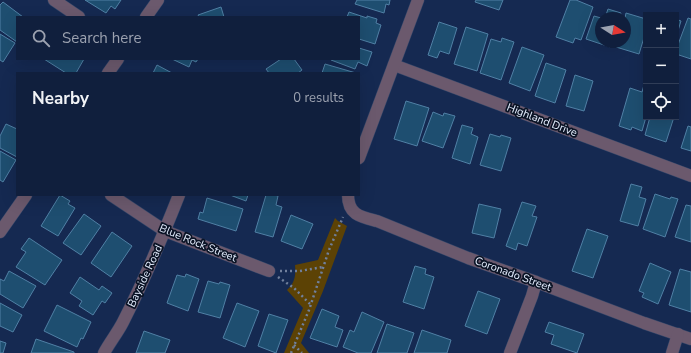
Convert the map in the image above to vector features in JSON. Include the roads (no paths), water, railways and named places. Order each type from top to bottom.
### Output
[{"type":"street","points":[[54,0],[78,16]]},
{"type":"street","points":[[147,16],[158,0]]},
{"type":"street","points":[[360,155],[418,0]]},
{"type":"street","points":[[109,72],[117,60]]},
{"type":"street","name":"Highland Drive","points":[[394,65],[691,176]]},
{"type":"street","points":[[0,232],[25,196]]},
{"type":"street","name":"Blue Rock Street","points":[[112,196],[165,231],[269,271]]},
{"type":"street","name":"Bayside Road","points":[[104,353],[122,324],[165,231],[179,196]]},
{"type":"street","name":"Coronado Street","points":[[348,200],[353,212],[364,218],[376,221],[468,258],[691,339]]},
{"type":"street","points":[[510,353],[536,282]]},
{"type":"street","points":[[672,353],[678,334]]}]
